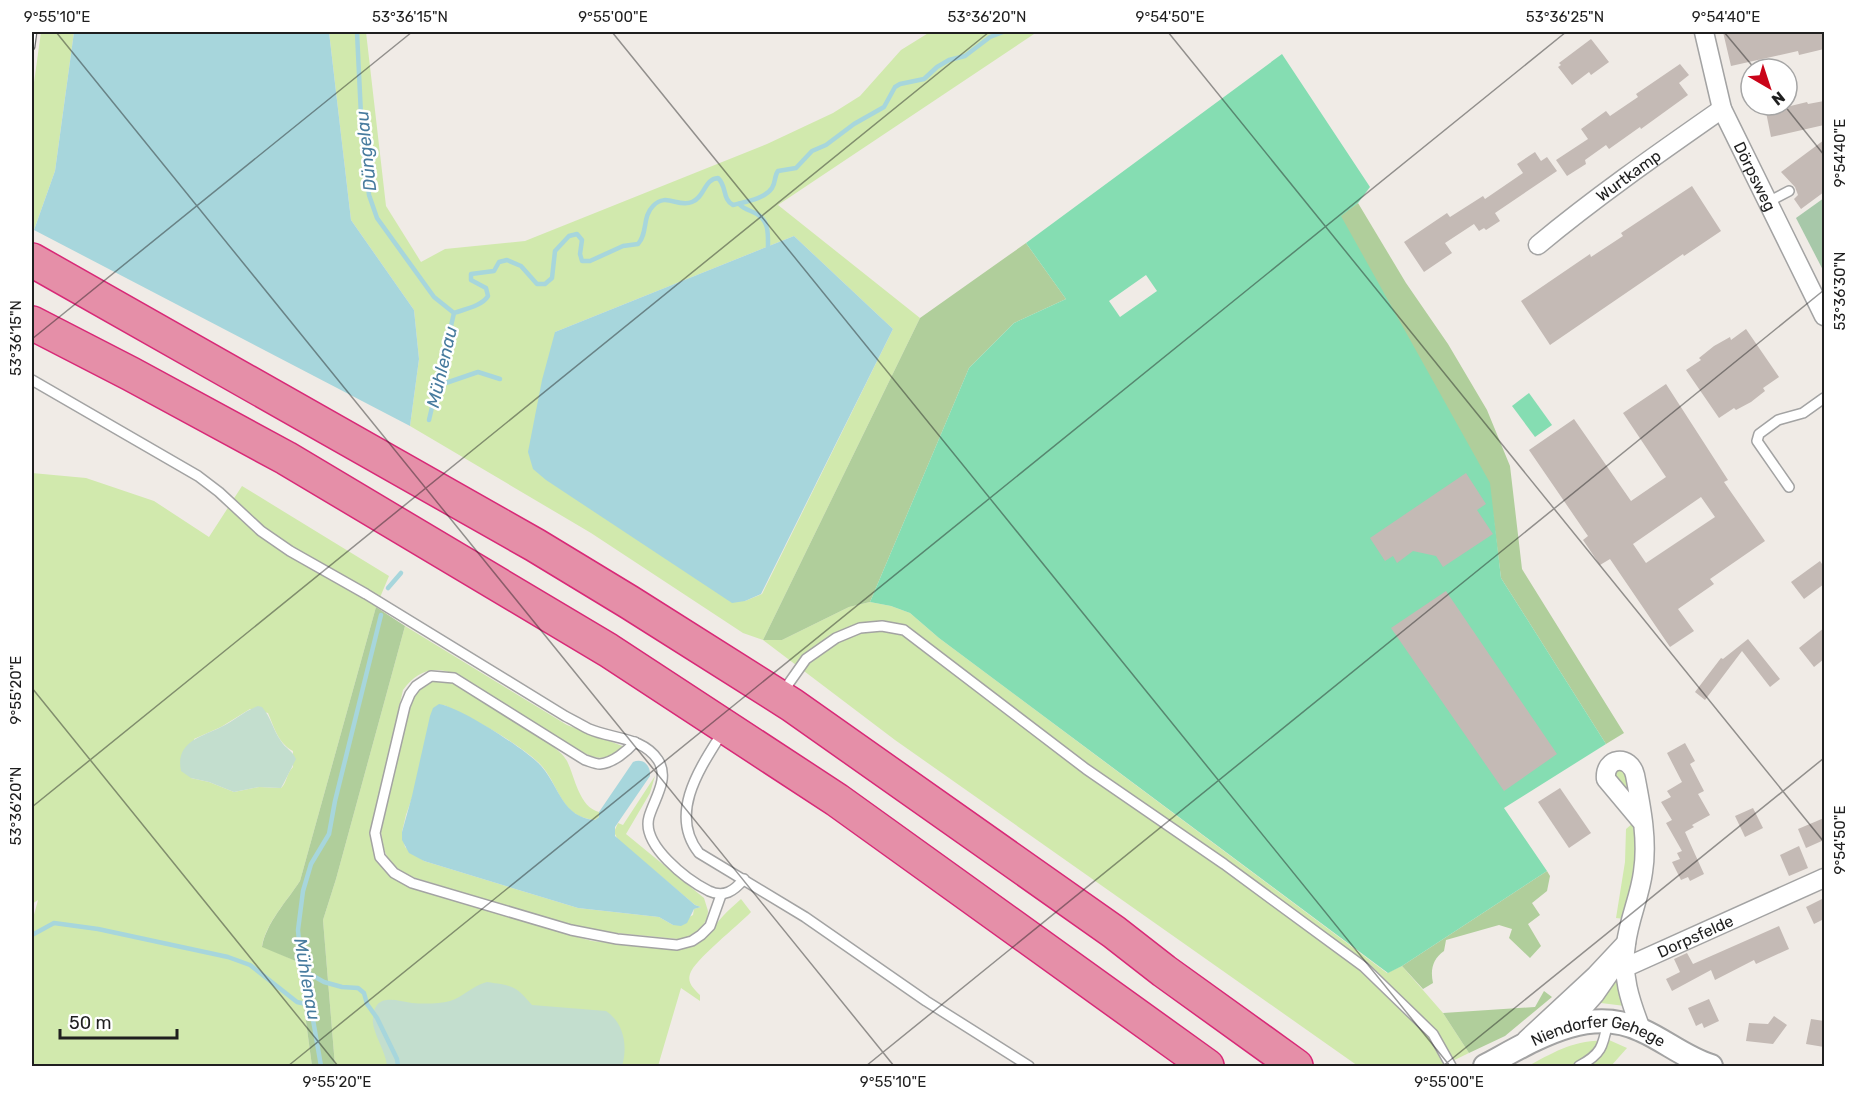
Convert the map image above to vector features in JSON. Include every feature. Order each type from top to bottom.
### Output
[{"type":"highway","points":[[32,260],[535,545],[780,697],[1114,932],[1296,1066]]},
{"type":"highway","points":[[32,323],[286,458],[609,650],[837,800],[1207,1066]]},
{"type":"street","name":"Dörpsweg","points":[[1709,43],[1722,109],[1824,316]]},
{"type":"street","name":"Wurtkamp","points":[[1538,245],[1628,174],[1722,109]]},
{"type":"street","points":[[1641,1029],[1627,987],[1624,968],[1626,943],[1643,872],[1645,843],[1642,822]]},
{"type":"street","name":"Dorpsfelde","points":[[1624,968],[1824,878]]},
{"type":"street","points":[[1567,1026],[1606,979],[1626,943]]},
{"type":"street","points":[[1515,1050],[1596,975],[1626,943]]},
{"type":"street","name":"Niendorfer Gehege","points":[[1485,1066],[1567,1026],[1608,1021],[1641,1029],[1690,1059],[1711,1066]]},
{"type":"lane","points":[[1768,202],[1789,191]]},
{"type":"lane","points":[[32,380],[198,476],[261,531],[290,551],[366,594],[565,716],[590,729],[635,742],[648,749],[659,762],[663,776],[661,788],[648,819],[649,832],[657,849],[673,865],[708,890],[721,895],[738,887],[744,879]]},
{"type":"lane","points":[[1789,487],[1757,441],[1759,434],[1778,420],[1803,413],[1824,398]]},
{"type":"lane","points":[[780,697],[806,659],[836,638],[860,628],[882,626],[904,630],[1086,770],[1224,864],[1365,967],[1434,1034],[1451,1066]]},
{"type":"lane","points":[[635,742],[613,759],[601,764],[591,762],[574,754],[454,678],[431,676],[416,686],[405,706],[375,832],[380,857],[394,873],[412,883],[570,930],[617,939],[677,945],[692,941],[710,926],[721,895]]},
{"type":"lane","points":[[726,726],[697,774],[685,811],[690,838],[699,853],[805,917],[926,1001],[1029,1066]]},
{"type":"lane","points":[[1579,1066],[1597,1054],[1603,1046],[1608,1021]]},
{"type":"green space","points":[[41,32],[74,32],[55,171],[34,230],[32,229],[32,97]]},
{"type":"green space","points":[[329,32],[366,32],[386,206],[421,262],[445,249],[525,241],[767,144],[833,113],[860,96],[901,50],[930,32],[1037,32],[778,205],[920,318],[763,640],[743,633],[591,533],[410,426],[419,359],[414,310],[351,220]],"holes":[[[794,236],[893,329],[762,594],[745,601],[555,332]]]},
{"type":"green space","points":[[1282,54],[1370,187],[1358,203],[1341,216],[1490,483],[1501,578],[1606,744],[1504,808],[1547,871],[1388,973],[939,638],[910,613],[870,602],[969,368],[1014,323],[1066,299],[1026,243]],"holes":[[[1146,275],[1157,291],[1120,317],[1109,301]]]},
{"type":"green space","points":[[1824,198],[1824,272],[1796,218]]},
{"type":"green space","points":[[1358,203],[1406,283],[1448,344],[1487,410],[1510,466],[1522,569],[1624,733],[1606,744],[1501,578],[1493,514],[1340,216]]},
{"type":"green space","points":[[1026,243],[1066,299],[1014,323],[969,368],[870,602],[849,607],[782,640],[763,640],[920,318]]},
{"type":"green space","points":[[1529,393],[1552,425],[1535,437],[1512,406]]},
{"type":"green space","points":[[32,473],[86,478],[154,501],[209,537],[242,486],[389,576],[376,607],[300,881],[272,921],[262,946],[298,962],[312,1066],[32,1066],[32,922],[38,900],[32,904]],"holes":[[[250,709],[268,713],[280,739],[293,751],[293,767],[281,788],[259,787],[234,792],[191,778],[194,739],[221,727]]]},
{"type":"green space","points":[[870,602],[910,613],[939,638],[1387,973],[1402,966],[1443,1013],[1469,1053],[1442,1066],[1358,1066],[895,740],[763,640],[782,640],[849,607]]},
{"type":"green space","points":[[376,607],[405,626],[323,920],[335,1066],[312,1066],[298,962],[262,947],[272,921],[300,881]]},
{"type":"green space","points":[[405,626],[567,725],[625,747],[607,757],[590,756],[454,674],[432,670],[419,675],[403,690],[371,832],[377,859],[381,867],[394,879],[411,887],[592,941],[676,950],[698,943],[741,899],[751,912],[693,968],[689,980],[700,995],[700,1001],[681,988],[658,1066],[335,1066],[323,920]]},
{"type":"green space","points":[[438,680],[451,682],[550,744],[564,756],[582,798],[592,809],[599,812],[599,817],[595,820],[583,818],[574,813],[561,798],[539,763],[494,731],[444,705],[406,815],[402,832],[405,847],[424,861],[578,908],[659,917],[673,925],[693,915],[694,909],[701,907],[695,905],[618,840],[614,832],[618,823],[623,825],[655,776],[650,793],[626,834],[704,898],[708,911],[707,919],[699,931],[692,936],[678,939],[595,931],[409,876],[396,867],[388,858],[381,832],[409,706],[421,689]]},
{"type":"green space","points":[[258,706],[265,711],[278,737],[296,759],[281,788],[259,787],[234,792],[191,778],[181,771],[182,753],[191,742]]},
{"type":"green space","points":[[1624,769],[1632,796],[1612,774],[1613,771]]},
{"type":"green space","points":[[1632,824],[1636,860],[1625,919],[1616,918],[1625,862],[1626,829]]},
{"type":"green space","points":[[1547,871],[1550,876],[1547,891],[1532,903],[1540,915],[1528,924],[1541,946],[1530,958],[1509,938],[1512,929],[1499,925],[1446,940],[1444,951],[1433,965],[1433,983],[1423,989],[1402,966]]},
{"type":"green space","points":[[1616,974],[1625,1006],[1593,1002]]},
{"type":"green space","points":[[487,982],[513,987],[532,1005],[606,1011],[621,1028],[625,1051],[622,1066],[387,1066],[373,1023],[378,1004],[387,1000],[421,1004],[446,1002]]},
{"type":"green space","points":[[1544,991],[1552,997],[1505,1036],[1469,1053],[1443,1013],[1535,1007]]},
{"type":"green space","points":[[1609,1040],[1627,1048],[1611,1066],[1528,1066],[1567,1047],[1585,1042]]},
{"type":"water","points":[[74,32],[329,32],[351,220],[414,310],[419,359],[410,426],[34,230],[55,171]]},
{"type":"water","points":[[794,236],[893,329],[761,594],[745,601],[732,603],[546,480],[533,469],[528,452],[542,380],[555,332]]},
{"type":"water","points":[[439,704],[461,712],[493,730],[535,760],[548,775],[568,807],[584,818],[595,820],[599,817],[599,812],[633,762],[646,763],[650,776],[615,827],[615,836],[695,905],[701,907],[694,909],[687,923],[681,926],[673,925],[659,917],[578,908],[424,861],[409,853],[402,840],[402,832],[430,716],[433,708]]},
{"type":"building","points":[[1723,32],[1824,32],[1824,49],[1799,55],[1798,51],[1771,57],[1739,57],[1739,64],[1731,66]]},
{"type":"building","points":[[1591,39],[1609,62],[1591,75],[1589,72],[1572,85],[1558,67],[1561,65],[1559,63]]},
{"type":"building","points":[[1680,64],[1689,75],[1679,83],[1688,95],[1609,149],[1606,145],[1585,160],[1586,164],[1567,176],[1556,160],[1588,139],[1581,129],[1606,111],[1610,116],[1638,97],[1636,94]]},
{"type":"building","points":[[1824,101],[1824,125],[1771,137],[1767,117],[1799,117],[1799,104],[1807,102],[1808,104]]},
{"type":"building","points":[[1824,140],[1824,192],[1801,209],[1794,199],[1798,195],[1795,187],[1781,172]]},
{"type":"building","points":[[1535,152],[1541,161],[1547,157],[1557,171],[1495,213],[1500,221],[1486,230],[1484,228],[1479,231],[1474,224],[1445,243],[1452,253],[1424,272],[1404,242],[1447,213],[1450,217],[1483,196],[1485,199],[1523,173],[1517,164]]},
{"type":"building","points":[[1692,186],[1721,231],[1684,256],[1683,254],[1550,345],[1521,301],[1590,254],[1591,257],[1623,236],[1621,233]]},
{"type":"building","points":[[1746,329],[1779,377],[1763,388],[1765,391],[1751,402],[1736,410],[1734,408],[1719,418],[1686,370],[1701,360],[1699,358],[1714,346],[1730,337],[1731,340]]},
{"type":"building","points":[[1666,384],[1728,480],[1724,482],[1765,541],[1710,579],[1714,584],[1678,609],[1694,631],[1670,647],[1610,559],[1600,565],[1583,540],[1588,536],[1529,450],[1574,419],[1631,501],[1666,477],[1623,413]],"holes":[[[1701,497],[1715,517],[1646,563],[1633,544]]]},
{"type":"building","points":[[1466,473],[1486,504],[1477,510],[1493,534],[1443,567],[1436,556],[1413,551],[1397,563],[1393,556],[1385,561],[1370,538]]},
{"type":"building","points":[[1820,561],[1824,567],[1824,584],[1804,599],[1791,582]]},
{"type":"building","points":[[1446,591],[1557,754],[1504,791],[1391,628]]},
{"type":"building","points":[[1824,628],[1824,659],[1814,667],[1799,648]]},
{"type":"building","points":[[1748,639],[1780,679],[1770,687],[1742,651],[1705,700],[1695,692],[1721,658],[1723,659]]},
{"type":"building","points":[[1685,743],[1695,761],[1690,764],[1704,791],[1698,794],[1710,815],[1692,825],[1694,827],[1685,832],[1704,874],[1690,881],[1688,877],[1681,880],[1672,862],[1680,859],[1677,853],[1682,851],[1666,823],[1672,820],[1661,802],[1671,797],[1667,791],[1682,782],[1667,753]]},
{"type":"building","points":[[1560,788],[1591,833],[1569,848],[1538,802]]},
{"type":"building","points":[[1753,808],[1763,828],[1745,837],[1735,816]]},
{"type":"building","points":[[1824,818],[1824,840],[1806,848],[1798,829]]},
{"type":"building","points":[[1799,846],[1808,868],[1789,876],[1780,855]]},
{"type":"building","points":[[1824,898],[1824,919],[1814,924],[1806,907]]},
{"type":"building","points":[[1779,926],[1789,949],[1756,964],[1754,960],[1715,980],[1711,970],[1672,991],[1666,979],[1680,972],[1674,959],[1687,953],[1693,964]]},
{"type":"building","points":[[1709,999],[1719,1021],[1704,1028],[1702,1023],[1696,1026],[1688,1008]]},
{"type":"building","points":[[1774,1016],[1787,1025],[1773,1044],[1746,1041],[1749,1023],[1768,1024]]},
{"type":"building","points":[[1811,1019],[1824,1021],[1824,1047],[1806,1044]]},
{"type":"waterway","name":"Düngelau","points":[[357,32],[362,136],[369,195],[377,218],[434,297],[454,313]]},
{"type":"waterway","name":"Mühlenau","points":[[429,420],[454,313],[478,305],[488,296],[486,288],[471,280],[471,274],[494,271],[499,262],[507,260],[521,266],[537,284],[545,284],[552,278],[555,251],[569,236],[577,234],[582,240],[580,254],[582,261],[590,261],[623,246],[638,244],[643,235],[647,215],[653,206],[663,200],[692,202],[700,196],[713,179],[718,178],[721,181],[727,199],[733,205],[759,197],[772,188],[778,171],[796,168],[812,151],[826,145],[854,124],[884,107],[895,87],[924,79],[937,67],[949,60],[965,56],[990,37],[1003,32]]},
{"type":"waterway","name":"Mühlenau","points":[[739,204],[764,220],[768,247]]},
{"type":"waterway","points":[[437,386],[478,372],[500,379]]},
{"type":"waterway","name":"Mühlenau","points":[[388,588],[401,573]]},
{"type":"waterway","name":"Mühlenau","points":[[321,1066],[306,979],[308,973],[301,963],[298,930],[303,891],[311,864],[329,834],[381,615]]},
{"type":"waterway","points":[[32,935],[54,923],[98,929],[228,957],[250,965],[297,1002],[310,1005]]},
{"type":"waterway","points":[[308,973],[324,982],[358,988],[364,993],[367,1004],[377,1018],[397,1059],[398,1066]]},
{"type":"railway","points":[[32,47],[34,32]]}]
